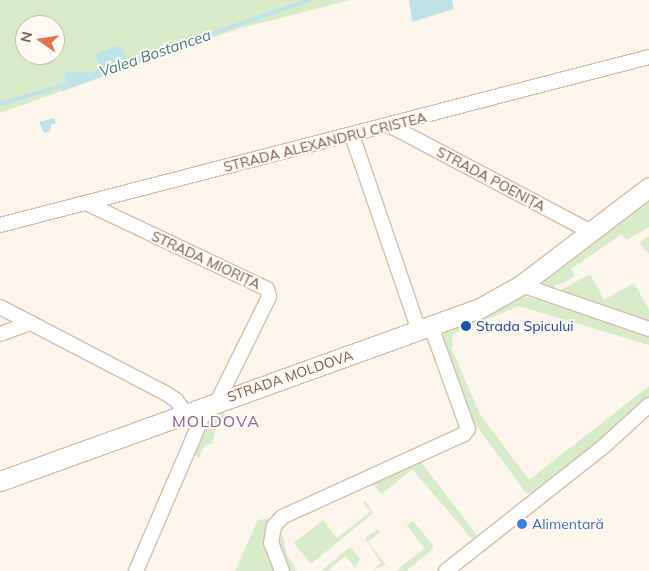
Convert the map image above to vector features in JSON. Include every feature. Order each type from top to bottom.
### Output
[{"type":"street","name":"STRADA ALEXANDRU CRISTEA","points":[[0,225],[391,126],[649,57]]},
{"type":"street","name":"STRADA POENIȚA","points":[[391,126],[590,232]]},
{"type":"street","points":[[282,571],[271,543],[274,526],[282,517],[464,434],[468,428],[425,328],[352,135]]},
{"type":"street","name":"STRADA MOLDOVA","points":[[0,482],[480,308],[521,285],[649,187]]},
{"type":"street","name":"STRADA MIORIȚA","points":[[86,203],[267,289],[269,297],[212,404]]},
{"type":"street","points":[[521,285],[649,329]]},
{"type":"street","points":[[0,307],[165,393],[176,400],[186,414]]},
{"type":"street","points":[[0,334],[31,323]]},
{"type":"street","points":[[136,571],[212,404]]},
{"type":"street","points":[[446,571],[604,446],[649,405]]},
{"type":"green space","points":[[0,0],[351,0],[237,29],[0,113]]},
{"type":"green space","points":[[649,201],[649,227],[626,240],[622,234],[571,269],[575,276],[567,281],[550,288],[543,283]]},
{"type":"green space","points":[[649,236],[649,254],[639,243]]},
{"type":"green space","points":[[590,274],[604,300],[634,283],[649,310],[649,323],[557,292]]},
{"type":"green space","points":[[524,296],[649,335],[649,345],[519,306],[453,334],[452,350],[480,414],[529,480],[649,386],[649,397],[617,428],[531,493],[526,493],[467,413],[443,342],[444,332]]},
{"type":"green space","points":[[224,411],[228,423],[216,428],[212,444],[205,445],[199,458],[194,455],[210,417]]},
{"type":"green space","points":[[420,461],[477,535],[472,539],[412,469],[382,494],[371,482]]},
{"type":"green space","points":[[366,501],[373,513],[311,564],[294,543],[323,520],[337,538],[370,512],[363,503]]},
{"type":"green space","points":[[400,515],[408,525],[413,521],[433,545],[433,549],[406,571],[396,571],[424,548]]},
{"type":"green space","points":[[272,518],[278,571],[235,571],[258,520]]},
{"type":"green space","points":[[276,529],[283,537],[287,555],[297,571],[285,571]]},
{"type":"green space","points":[[378,529],[380,532],[368,542],[391,571],[385,565],[372,571],[381,563],[365,538]]},
{"type":"green space","points":[[350,547],[360,559],[355,567],[345,556],[327,571],[321,571]]},
{"type":"water","points":[[409,0],[452,0],[454,9],[412,22]]},
{"type":"water","points":[[119,45],[131,66],[63,91],[61,85],[66,83],[64,72],[94,72],[100,66],[95,54]]},
{"type":"water","points":[[54,118],[56,123],[51,125],[50,132],[44,133],[39,122]]},
{"type":"waterway","name":"Valea Bostancea","points":[[126,64],[309,0]]},
{"type":"waterway","name":"Valea Bostancea","points":[[0,104],[65,85]]},
{"type":"place","name":"Strada Spicului","points":[[466,326]]},
{"type":"place","name":"Alimentară","points":[[522,524]]},
{"type":"district","name":"MOLDOVA","points":[[216,421]]}]
